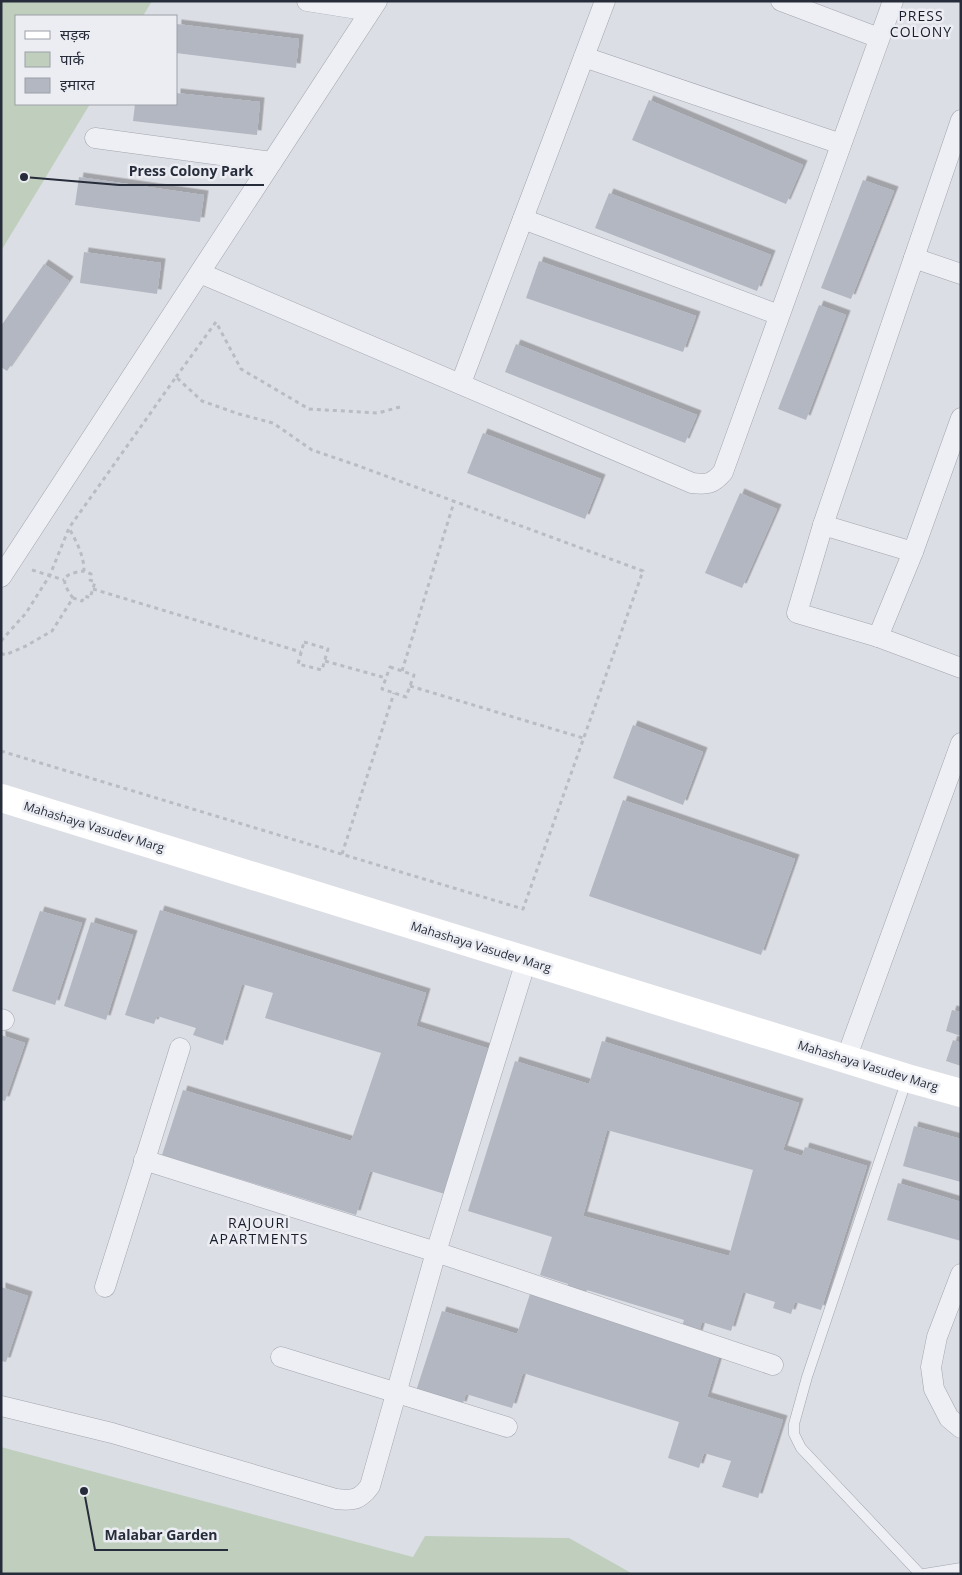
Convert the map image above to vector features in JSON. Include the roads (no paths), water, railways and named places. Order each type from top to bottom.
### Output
[{"type":"street","points":[[1,577],[374,6],[307,1]]},
{"type":"street","points":[[461,383],[605,1]]},
{"type":"street","points":[[781,1],[879,38]]},
{"type":"street","points":[[200,273],[692,483],[704,485],[716,480],[723,472],[893,1]]},
{"type":"street","points":[[584,57],[841,144]]},
{"type":"street","points":[[961,120],[823,525],[797,613],[878,637],[961,668]]},
{"type":"street","points":[[95,138],[272,162]]},
{"type":"street","points":[[523,219],[779,315]]},
{"type":"street","points":[[914,258],[961,274]]},
{"type":"street","points":[[878,637],[913,552],[961,418]]},
{"type":"street","points":[[823,525],[913,552]]},
{"type":"street","points":[[846,1060],[961,743]]},
{"type":"street","name":"Mahashaya Vasudev Marg","points":[[1,798],[846,1060],[961,1093]]},
{"type":"street","points":[[1,1406],[112,1433],[336,1499],[349,1501],[363,1496],[370,1486],[436,1252],[526,961]]},
{"type":"street","points":[[105,1287],[180,1048]]},
{"type":"street","points":[[144,1160],[436,1252],[773,1365]]},
{"type":"street","points":[[961,1274],[937,1337],[931,1367],[934,1389],[949,1418],[961,1428]]},
{"type":"street","points":[[281,1357],[507,1427]]},
{"type":"lane","points":[[907,1078],[807,1377],[794,1424],[794,1434],[801,1448],[920,1574]]},
{"type":"lane","points":[[924,1574],[961,1568]]},
{"type":"place","name":"Press Colony Park","points":[[24,177]]},
{"type":"place","name":"Malabar Garden","points":[[84,1491]]},
{"type":"district","name":"PRESS COLONY","points":[[921,24]]},
{"type":"district","name":"RAJOURI APARTMENTS","points":[[259,1232]]}]
